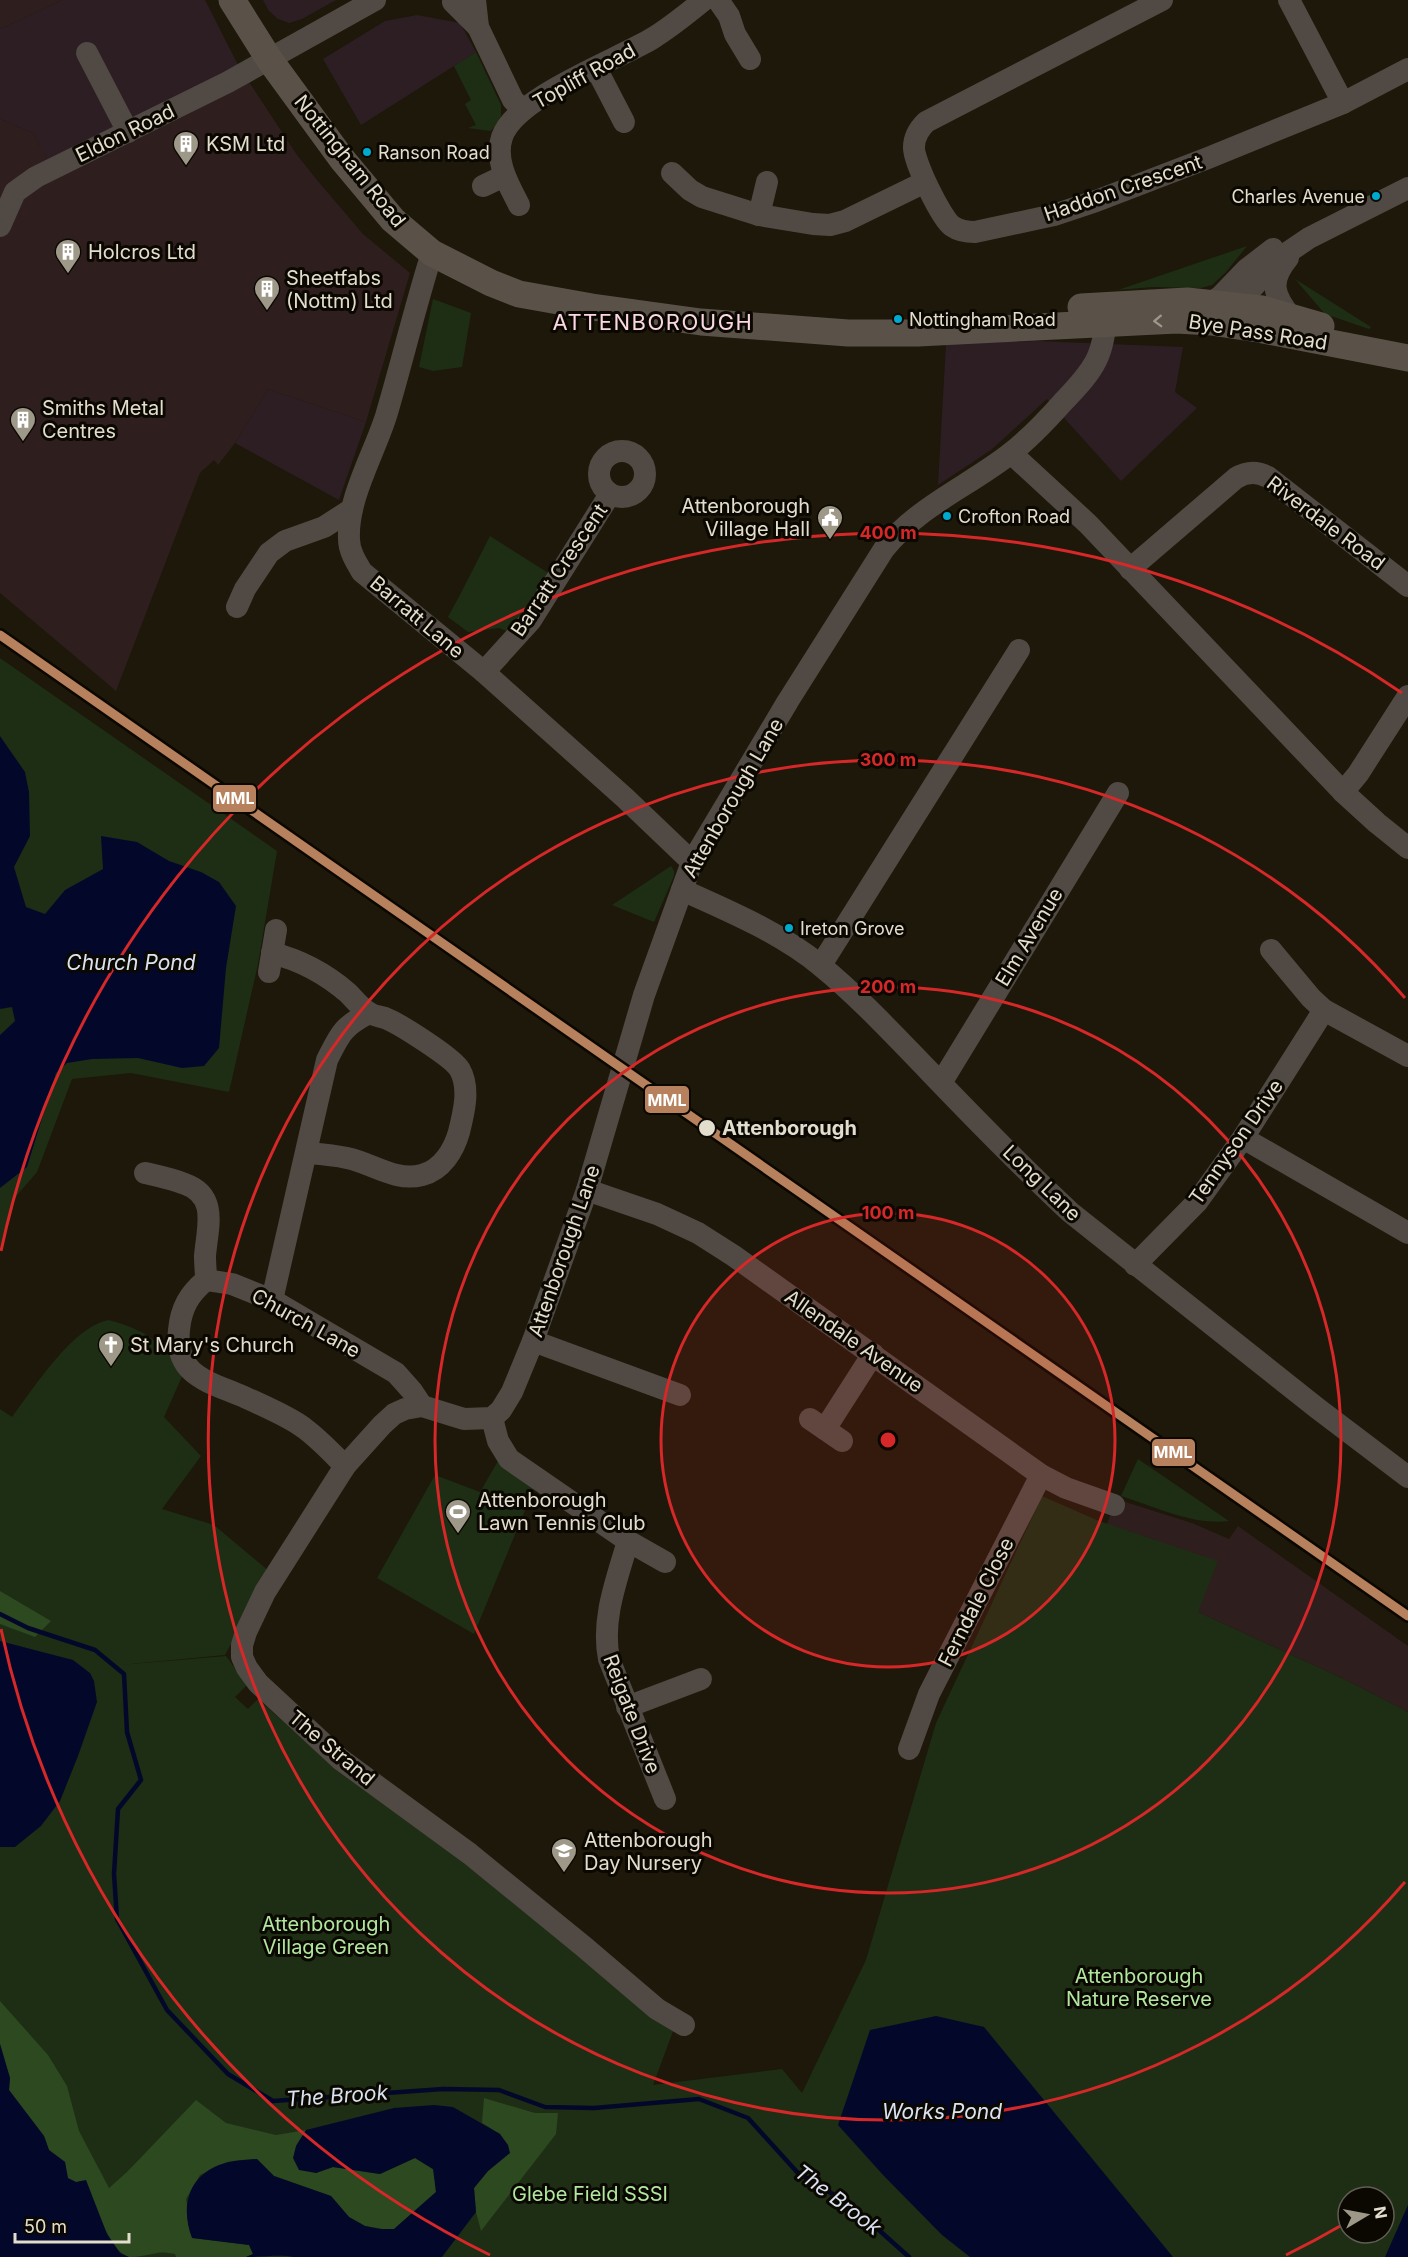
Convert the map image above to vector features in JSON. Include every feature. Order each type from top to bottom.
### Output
[{"type":"main road","name":"Nottingham Road","points":[[232,0],[270,60],[342,159],[386,211],[432,253],[491,283],[519,294],[701,322],[848,333],[918,333],[1106,314]]},
{"type":"main road","name":"Bye Pass Road","points":[[1106,314],[1177,320],[1218,310],[1262,309],[1408,353]]},
{"type":"main road","name":"Bye Pass Road","points":[[1218,310],[1408,358]]},
{"type":"street","points":[[270,60],[375,0]]},
{"type":"street","points":[[475,0],[478,27],[513,100],[523,110]]},
{"type":"street","name":"Topliff Road","points":[[519,206],[504,176],[500,154],[502,137],[514,118],[540,97],[653,39],[704,0]]},
{"type":"street","points":[[718,0],[729,16],[735,34],[750,59]]},
{"type":"street","name":"Haddon Crescent","points":[[1162,0],[926,122],[916,135],[914,147],[916,162],[947,221],[958,229],[975,232],[1054,215],[1208,158],[1343,103],[1408,69]]},
{"type":"street","points":[[1289,0],[1343,103]]},
{"type":"street","points":[[449,1],[478,27]]},
{"type":"street","points":[[87,53],[128,132]]},
{"type":"street","name":"Eldon Road","points":[[0,226],[15,192],[23,185],[270,60]]},
{"type":"street","points":[[596,69],[624,122]]},
{"type":"street","points":[[672,173],[690,190],[702,197],[759,214],[813,224],[838,224],[925,182]]},
{"type":"street","points":[[483,186],[504,176]]},
{"type":"street","points":[[759,214],[767,182]]},
{"type":"street","points":[[1218,310],[1254,286],[1278,259],[1309,238],[1408,188]]},
{"type":"street","points":[[1291,317],[1280,303],[1276,293],[1276,276],[1287,260],[1309,238]]},
{"type":"street","name":"Barratt Lane","points":[[432,253],[385,418],[352,509],[349,539],[352,555],[362,572],[484,672],[625,798],[692,862]]},
{"type":"street","name":"Attenborough Lane","points":[[492,1418],[501,1410],[512,1392],[533,1341],[587,1190],[644,996],[692,862],[788,701],[884,549],[912,520],[1011,453],[1079,386],[1096,364],[1106,314]]},
{"type":"street","points":[[1011,453],[1088,524],[1343,792],[1408,848]]},
{"type":"street","name":"Riverdale Road","points":[[1130,569],[1236,478],[1249,473],[1257,473],[1268,477],[1408,586]]},
{"type":"street","name":"Barratt Crescent","points":[[484,672],[531,620],[610,494]]},
{"type":"street","points":[[237,607],[245,589],[269,553],[285,541],[324,526],[352,509]]},
{"type":"street","points":[[324,526],[349,539]]},
{"type":"street","points":[[821,966],[1019,650]]},
{"type":"street","points":[[1343,792],[1359,774],[1408,696]]},
{"type":"street","name":"Elm Avenue","points":[[941,1083],[1118,793]]},
{"type":"street","name":"Long Lane","points":[[682,890],[732,912],[795,947],[821,966],[874,1014],[1070,1212],[1317,1408],[1408,1477]]},
{"type":"street","points":[[276,930],[271,962],[292,958],[309,966],[346,992],[369,1013],[386,1018],[459,1067],[465,1084],[465,1103],[456,1145],[443,1162],[424,1174],[408,1176],[386,1173],[350,1158],[307,1153]]},
{"type":"street","points":[[1272,949],[1311,998],[1324,1010],[1408,1056]]},
{"type":"street","name":"Tennyson Drive","points":[[1135,1265],[1197,1202],[1243,1138],[1324,1010]]},
{"type":"street","points":[[272,1300],[327,1060],[340,1033],[351,1023],[369,1013]]},
{"type":"street","points":[[1243,1138],[1408,1233]]},
{"type":"street","points":[[144,1173],[187,1184],[200,1192],[210,1211],[205,1259],[206,1280],[188,1298],[180,1314],[178,1338],[180,1352],[187,1365],[201,1380],[243,1397],[304,1427],[345,1466]]},
{"type":"street","name":"Allendale Avenue","points":[[587,1190],[657,1214],[698,1233],[734,1256],[1041,1474],[1066,1488],[1114,1505]]},
{"type":"street","name":"Church Lane","points":[[206,1280],[232,1284],[272,1300],[396,1372],[422,1406]]},
{"type":"street","points":[[533,1341],[672,1396]]},
{"type":"street","points":[[826,1430],[873,1354]]},
{"type":"street","points":[[422,1406],[464,1419],[492,1418],[498,1441],[509,1459],[628,1541],[665,1562]]},
{"type":"street","name":"The Strand","points":[[422,1406],[394,1414],[345,1466],[265,1592],[242,1645],[242,1657],[247,1668],[270,1695],[340,1759],[470,1854],[657,2009],[684,2025]]},
{"type":"street","name":"Ferndale Close","points":[[908,1735],[1041,1474]]},
{"type":"street","name":"Reigate Drive","points":[[628,1541],[607,1622],[605,1641],[609,1659],[655,1791]]},
{"type":"street","points":[[627,1707],[692,1690]]},
{"type":"shaded area","points":[[0,0],[62,0],[0,29]]},
{"type":"shaded area","points":[[62,0],[205,0],[238,65],[48,162],[33,133],[0,119],[0,29]]},
{"type":"shaded area","points":[[263,0],[336,0],[302,19],[289,23],[278,19],[269,11]]},
{"type":"shaded area","points":[[417,15],[460,23],[476,52],[361,125],[323,59],[385,21]]},
{"type":"shaded area","points":[[238,65],[297,155],[317,180],[363,234],[410,273],[366,422],[268,389],[235,443],[218,465],[214,460],[200,473],[116,691],[0,593],[0,119],[33,133],[48,161]]},
{"type":"shaded area","points":[[1036,341],[1183,347],[1175,392],[1197,408],[1121,481],[1047,399],[991,450],[938,485],[946,344]]},
{"type":"shaded area","points":[[268,389],[366,422],[339,500],[235,443]]},
{"type":"shaded area","points":[[1116,1499],[1192,1523],[1229,1539],[1238,1526],[1408,1646],[1408,1712],[1344,1679],[1198,1612],[1107,1524]]},
{"type":"green space","points":[[476,52],[501,105],[501,117],[491,131],[468,128],[476,125],[465,104],[471,100],[454,66]]},
{"type":"green space","points":[[1247,246],[1212,285],[1201,288],[1152,287],[1118,290]]},
{"type":"green space","points":[[1295,279],[1371,327],[1369,329],[1325,314]]},
{"type":"green space","points":[[433,299],[471,313],[462,367],[433,371],[419,367]]},
{"type":"green space","points":[[490,536],[550,574],[509,632],[499,628],[468,632],[448,617]]},
{"type":"green space","points":[[0,658],[277,851],[258,964],[229,1092],[131,1073],[72,1079],[37,1172],[12,1201],[0,1248]]},
{"type":"green space","points":[[671,866],[674,876],[654,922],[612,905]]},
{"type":"green space","name":"Attenborough Nature Reserve","points":[[109,1320],[134,1329],[152,1338],[184,1372],[164,1417],[201,1456],[162,1509],[214,1525],[269,1571],[225,1655],[120,1665],[226,1656],[247,1685],[235,1697],[248,1709],[258,1699],[335,1768],[465,1864],[675,2026],[653,2085],[782,2069],[802,2093],[866,1960],[936,1723],[1042,1496],[1099,1521],[1218,1561],[1198,1612],[1344,1679],[1408,1712],[1408,2257],[0,2257],[0,1409],[12,1417],[55,1360],[95,1325]]},
{"type":"green space","points":[[1138,1459],[1229,1521],[1215,1522],[1188,1518],[1121,1496]]},
{"type":"green space","name":"Attenborough Lawn Tennis Club","points":[[498,1461],[535,1486],[474,1634],[377,1578],[435,1475],[480,1492]]},
{"type":"green space","points":[[0,1591],[51,1621],[35,1637],[0,1624]]},
{"type":"green space","points":[[0,2001],[48,2055],[67,2086],[79,2131],[109,2188],[196,2100],[226,2123],[276,2135],[306,2130],[296,2146],[316,2173],[333,2167],[380,2174],[415,2158],[434,2170],[436,2192],[394,2229],[382,2229],[365,2226],[349,2217],[331,2196],[274,2176],[257,2159],[227,2162],[200,2175],[186,2199],[193,2238],[250,2245],[253,2254],[246,2257],[176,2257],[175,2254],[161,2253],[129,2257],[115,2246],[108,2236],[86,2181],[76,2182],[67,2178],[65,2162],[49,2150],[44,2136],[9,2090],[10,2078],[0,2044]]},
{"type":"green space","points":[[484,2098],[535,2113],[558,2113],[556,2134],[481,2231],[476,2212],[474,2188],[488,2171],[509,2153],[500,2134],[482,2123]]},
{"type":"water","name":"Church Pond","points":[[0,736],[25,772],[29,792],[30,836],[14,867],[26,907],[45,914],[65,890],[103,869],[101,836],[137,842],[169,861],[201,872],[219,882],[236,906],[226,968],[219,1048],[204,1066],[182,1068],[138,1058],[92,1059],[67,1063],[56,1073],[27,1167],[0,1188],[0,1035],[15,1021],[12,1007],[0,1009]]},
{"type":"water","points":[[0,1641],[73,1660],[90,1673],[94,1681],[97,1702],[60,1801],[41,1826],[15,1847],[0,1847]]},
{"type":"water","name":"Works Pond","points":[[936,2016],[984,2027],[1173,2257],[970,2257],[942,2235],[838,2125],[870,2030]]},
{"type":"water","points":[[0,2044],[10,2078],[9,2090],[44,2136],[49,2150],[65,2162],[68,2178],[76,2182],[86,2180],[107,2234],[120,2253],[129,2257],[0,2257]]},
{"type":"water","points":[[434,2105],[453,2107],[500,2134],[508,2145],[510,2153],[488,2171],[474,2188],[476,2212],[442,2257],[246,2257],[253,2254],[249,2245],[192,2238],[188,2225],[188,2201],[197,2181],[216,2166],[232,2161],[257,2159],[274,2176],[331,2196],[349,2217],[365,2226],[394,2229],[436,2192],[433,2169],[415,2158],[380,2174],[333,2167],[316,2173],[299,2170],[293,2158],[296,2146],[306,2130],[394,2108]]},
{"type":"water","points":[[1408,2205],[1408,2257],[1385,2257],[1390,2245],[1396,2245],[1396,2232]]},
{"type":"waterway","name":"The Brook","points":[[0,1614],[28,1628],[95,1650],[124,1674],[127,1732],[141,1780],[118,1809],[114,1874],[117,1919],[167,2010],[228,2074],[273,2101],[443,2089],[499,2090],[545,2107],[594,2108],[699,2099],[748,2118],[797,2172],[852,2206],[909,2257]]},
{"type":"transit line","name":"MML","points":[[0,635],[1408,1616]]},
{"type":"place","name":"Ranson Road","points":[[367,152]]},
{"type":"place","name":"KSM Ltd","points":[[186,167]]},
{"type":"place","name":"Charles Avenue","points":[[1376,196]]},
{"type":"place","name":"Holcros Ltd","points":[[68,275]]},
{"type":"place","name":"Sheetfabs (Nottm) Ltd","points":[[267,312]]},
{"type":"place","name":"Nottingham Road","points":[[898,319]]},
{"type":"place","name":"Smiths Metal Centres","points":[[23,443]]},
{"type":"place","name":"Crofton Road","points":[[947,516]]},
{"type":"place","name":"Attenborough Village Hall","points":[[830,541]]},
{"type":"place","name":"Ireton Grove","points":[[789,928]]},
{"type":"place","name":"Attenborough","points":[[707,1128]]},
{"type":"place","name":"St Mary's Church","points":[[111,1368]]},
{"type":"place","name":"Attenborough Lawn Tennis Club","points":[[458,1535]]},
{"type":"place","name":"Attenborough Day Nursery","points":[[564,1874]]},
{"type":"district","name":"ATTENBOROUGH","points":[[653,322]]},
{"type":"park label","name":"Attenborough Village Green","points":[[326,1936]]},
{"type":"park label","name":"Glebe Field SSSI","points":[[590,2194]]}]
